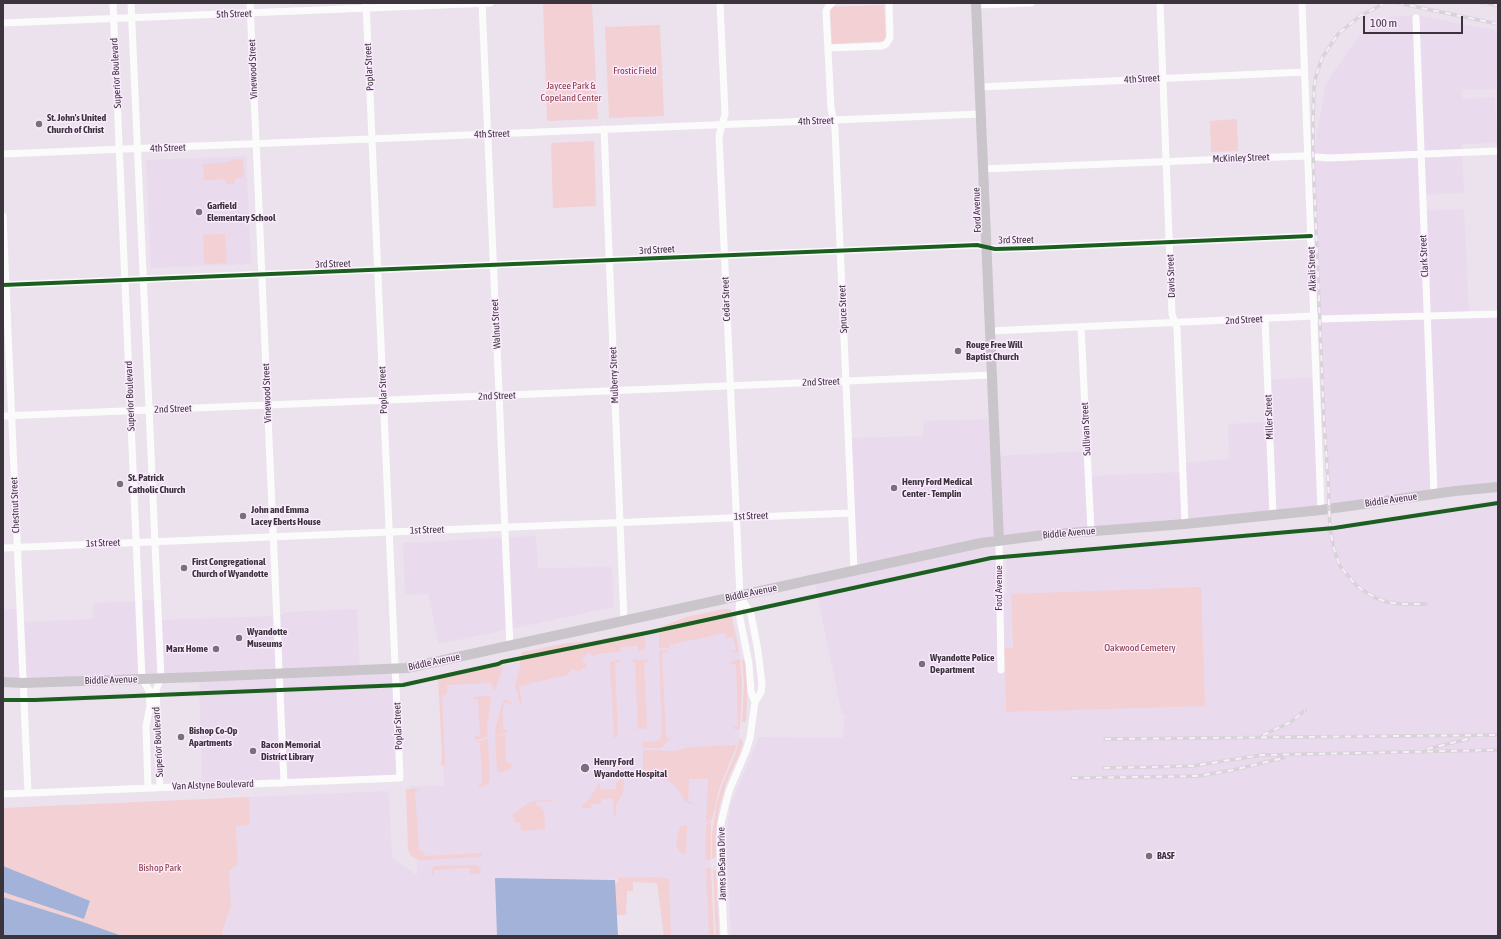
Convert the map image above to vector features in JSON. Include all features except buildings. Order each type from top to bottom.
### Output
[{"type":"main road","name":"Ford Avenue","points":[[976,4],[999,541]]},
{"type":"main road","name":"Biddle Avenue","points":[[3,682],[23,683],[142,679],[407,668],[962,547],[1044,535],[1273,516],[1498,486]]},
{"type":"street","name":"Superior Boulevard","points":[[113,3],[142,679],[149,690],[150,706],[146,726],[148,788]]},
{"type":"street","name":"Superior Boulevard","points":[[131,3],[161,678],[156,690],[160,787]]},
{"type":"street","name":"Vinewood Street","points":[[250,3],[284,783]]},
{"type":"street","name":"Walnut Street","points":[[482,3],[510,646]]},
{"type":"street","name":"5th Street","points":[[3,24],[250,13],[366,6],[490,3]]},
{"type":"street","name":"Cedar Street","points":[[720,3],[725,112],[720,136],[740,596]]},
{"type":"street","name":"Spruce Street","points":[[832,3],[826,11],[831,108],[835,131],[854,570]]},
{"type":"street","points":[[828,48],[882,46],[886,44],[890,38],[889,3]]},
{"type":"street","points":[[976,4],[1031,3]]},
{"type":"street","name":"Davis Street","points":[[1160,3],[1172,314],[1177,329],[1186,524]]},
{"type":"street","name":"Alkali Street","points":[[1302,3],[1321,510]]},
{"type":"street","name":"Poplar Street","points":[[366,6],[400,778]]},
{"type":"street","name":"Clark Street","points":[[1416,18],[1434,494]]},
{"type":"street","name":"4th Street","points":[[980,87],[1304,72]]},
{"type":"street","name":"4th Street","points":[[3,154],[981,114]]},
{"type":"street","name":"Mulberry Street","points":[[604,129],[624,621]]},
{"type":"street","name":"McKinley Street","points":[[983,169],[1308,156],[1329,158],[1498,151]]},
{"type":"street","name":"Chestnut Street","points":[[3,216],[4,285],[12,416],[28,793]]},
{"type":"street","name":"3rd Street","points":[[4,285],[977,245],[994,249],[1032,248],[1311,236]]},
{"type":"street","name":"2nd Street","points":[[989,331],[1314,316],[1320,319],[1498,314]]},
{"type":"street","name":"Miller Street","points":[[1265,318],[1273,516]]},
{"type":"street","name":"Sullivan Street","points":[[1081,327],[1091,531]]},
{"type":"street","name":"2nd Street","points":[[3,416],[991,375]]},
{"type":"street","name":"1st Street","points":[[3,548],[851,512]]},
{"type":"street","name":"Ford Avenue","points":[[999,541],[1001,670]]},
{"type":"street","name":"James DeSana Drive","points":[[740,596],[739,613],[750,664],[751,692],[755,702]]},
{"type":"street","name":"James DeSana Drive","points":[[724,936],[720,846],[721,823],[729,791],[750,738],[755,702],[761,692],[761,668],[751,614],[740,596]]},
{"type":"street","name":"Van Alstyne Boulevard","points":[[3,794],[400,778]]},
{"type":"shaded area","points":[[1416,15],[1498,31],[1498,72],[1495,89],[1462,90],[1463,99],[1495,97],[1497,143],[1462,144],[1464,193],[1422,195],[1423,211],[1464,209],[1469,315],[1498,314],[1498,487],[1330,509],[1324,422],[1313,156],[1326,83],[1359,36],[1390,17]]},
{"type":"shaded area","name":"Garfield Elementary School","points":[[246,156],[251,264],[151,268],[146,160]]},
{"type":"shaded area","points":[[1316,377],[1321,510],[999,541],[1000,595],[1007,594],[1006,557],[1303,531],[1498,500],[1498,936],[731,936],[726,839],[730,806],[759,737],[842,738],[845,714],[842,714],[814,579],[854,570],[848,438],[923,436],[924,421],[993,419],[995,456],[1087,451],[1088,476],[1183,472],[1183,463],[1229,459],[1228,424],[1269,422],[1268,380]],"holes":[[[1011,594],[1205,705],[1006,712],[1004,648],[1013,648]]]},
{"type":"shaded area","points":[[536,536],[538,568],[612,567],[614,607],[439,644],[428,594],[405,595],[403,543]]},
{"type":"shaded area","points":[[157,600],[158,620],[276,616],[287,612],[357,609],[360,670],[395,668],[400,778],[202,786],[199,677],[3,682],[3,609],[20,609],[21,622],[93,619],[93,603]]},
{"type":"shaded area","name":"Henry Ford Wyandotte Hospital","points":[[732,617],[739,646],[742,680],[741,716],[738,741],[735,751],[712,804],[709,842],[713,936],[670,936],[667,879],[496,879],[498,936],[221,936],[231,906],[229,871],[238,864],[236,825],[250,825],[249,797],[389,791],[392,858],[417,875],[417,857],[414,851],[409,786],[444,786],[440,681],[478,671]]},
{"type":"green space","name":"Jaycee Park & Copeland Center","points":[[543,3],[592,3],[598,119],[547,121]]},
{"type":"green space","points":[[884,5],[886,41],[832,44],[830,7]]},
{"type":"green space","name":"Frostic Field","points":[[660,25],[664,116],[609,118],[605,27]]},
{"type":"green space","points":[[1237,119],[1238,151],[1211,152],[1210,121]]},
{"type":"green space","points":[[594,141],[596,206],[553,208],[551,143]]},
{"type":"green space","points":[[232,159],[241,159],[243,162],[244,175],[241,178],[235,179],[235,184],[226,184],[225,179],[204,180],[203,164],[230,162]]},
{"type":"green space","points":[[225,234],[227,263],[208,264],[204,262],[203,235]]},
{"type":"green space","name":"Oakwood Cemetery","points":[[1201,587],[1205,706],[1006,712],[1004,648],[1013,648],[1011,594]]},
{"type":"green space","points":[[730,609],[731,614],[659,629],[686,617]]},
{"type":"green space","points":[[731,615],[739,652],[730,652],[736,650],[733,637],[726,638],[725,633],[669,645],[670,650],[667,648],[659,648],[659,631]]},
{"type":"green space","points":[[633,632],[641,633],[522,657],[521,653],[567,643],[593,641]]},
{"type":"green space","points":[[644,635],[646,644],[645,648],[638,652],[638,646],[621,647],[620,652],[601,653],[593,656],[589,652],[584,657],[582,662],[587,664],[587,666],[579,671],[572,669],[568,675],[519,686],[522,703],[520,703],[515,686],[520,667],[520,660]]},
{"type":"green space","points":[[667,650],[668,652],[662,653],[666,737],[670,738],[661,748],[643,748],[642,742],[657,741],[660,739],[662,733],[659,651]]},
{"type":"green space","points":[[634,659],[649,660],[649,662],[644,662],[647,727],[652,728],[633,729],[638,728],[635,662],[630,662]]},
{"type":"green space","points":[[740,659],[742,684],[740,729],[734,729],[733,727],[738,726],[736,664],[731,664],[730,662]]},
{"type":"green space","points":[[742,659],[746,661],[748,678],[746,722],[742,722],[744,685]]},
{"type":"green space","points":[[619,660],[622,662],[615,663],[618,736],[614,738],[610,663],[612,661]]},
{"type":"green space","points":[[503,663],[502,671],[495,690],[493,689],[492,683],[447,685],[447,692],[445,695],[442,695],[445,765],[441,765],[442,753],[438,678]]},
{"type":"green space","points":[[473,697],[490,697],[491,700],[487,726],[488,737],[475,740],[475,736],[480,735],[478,700],[474,699]]},
{"type":"green space","points":[[504,699],[511,702],[510,704],[505,702],[503,708],[503,728],[509,732],[495,736],[496,726]]},
{"type":"green space","points":[[505,735],[506,761],[512,766],[509,770],[500,773],[497,770],[495,737]]},
{"type":"green space","points":[[740,737],[743,742],[726,784],[719,809],[716,831],[716,857],[712,859],[712,835],[716,806],[722,785],[735,755]]},
{"type":"green space","points":[[488,739],[490,781],[486,786],[479,787],[478,785],[482,784],[480,743],[476,742]]},
{"type":"green space","points":[[737,745],[720,786],[712,820],[706,823],[708,779],[689,779],[688,801],[692,802],[692,805],[685,801],[677,788],[670,782],[643,770],[643,750],[671,751],[693,747]]},
{"type":"green space","points":[[621,774],[624,782],[623,793],[616,805],[614,820],[613,798],[601,799],[601,804],[591,804],[591,808],[582,808],[598,784],[600,783],[600,790],[616,789],[616,782],[620,780]]},
{"type":"green space","points":[[406,789],[419,789],[415,792],[419,851],[423,851],[425,856],[482,853],[482,857],[421,860],[411,856],[408,850]]},
{"type":"green space","name":"Bishop Park","points":[[249,797],[250,825],[236,826],[238,864],[229,871],[231,906],[221,936],[122,936],[3,897],[3,892],[84,919],[90,902],[3,866],[3,808]]},
{"type":"green space","points":[[532,801],[552,801],[536,802],[537,806],[541,806],[542,810],[544,810],[545,829],[521,831],[520,823],[516,823],[512,814]]},
{"type":"green space","points":[[711,822],[711,859],[708,860],[706,859],[705,849],[706,825]]},
{"type":"green space","points":[[680,826],[687,826],[686,854],[681,853],[676,845]]},
{"type":"green space","points":[[477,865],[481,869],[480,874],[470,874],[469,868],[434,870],[434,876],[432,875],[432,868],[435,866]]},
{"type":"green space","points":[[706,868],[711,868],[714,936],[709,936]]},
{"type":"green space","points":[[713,869],[716,871],[719,936],[716,936]]},
{"type":"green space","points":[[659,877],[669,879],[671,936],[664,936],[657,883],[633,882],[633,891],[627,891],[626,915],[616,915],[615,884],[618,882],[618,878]]},
{"type":"water","points":[[3,866],[90,901],[84,919],[3,892]]},
{"type":"water","points":[[495,878],[615,880],[618,936],[497,936]]},
{"type":"water","points":[[3,897],[83,922],[122,936],[3,936]]},
{"type":"railway","points":[[1385,3],[1360,16],[1338,34],[1322,58],[1314,87],[1313,156],[1330,530],[1334,549],[1340,566],[1361,589],[1376,598],[1387,602],[1401,604],[1426,604]]},
{"type":"railway","points":[[1398,3],[1498,24]]},
{"type":"railway","points":[[1482,3],[1497,5]]},
{"type":"railway","points":[[1263,735],[1291,722],[1305,710]]},
{"type":"railway","points":[[1105,739],[1498,735]]},
{"type":"railway","points":[[1427,749],[1468,739]]},
{"type":"railway","points":[[1104,768],[1192,766],[1262,755],[1498,750]]},
{"type":"railway","points":[[1072,778],[1198,776],[1233,770],[1283,758]]},
{"type":"cycle path","points":[[3,285],[977,245],[995,249],[1311,236]]},
{"type":"cycle path","points":[[3,700],[403,685],[502,662],[651,632],[991,558],[1334,528],[1498,503]]},
{"type":"place","name":"St. John's United Church of Christ","points":[[39,124]]},
{"type":"place","name":"Garfield Elementary School","points":[[199,212]]},
{"type":"place","name":"Rouge Free Will Baptist Church","points":[[958,351]]},
{"type":"place","name":"St. Patrick Catholic Church","points":[[120,484]]},
{"type":"place","name":"Henry Ford Medical Center - Templin","points":[[894,488]]},
{"type":"place","name":"John and Emma Lacey Eberts House","points":[[243,516]]},
{"type":"place","name":"First Congregational Church of Wyandotte","points":[[184,568]]},
{"type":"place","name":"Wyandotte Museums","points":[[239,638]]},
{"type":"place","name":"Marx Home","points":[[216,649]]},
{"type":"place","name":"Wyandotte Police Department","points":[[922,664]]},
{"type":"place","name":"Bishop Co-Op Apartments","points":[[181,737]]},
{"type":"place","name":"Bacon Memorial District Library","points":[[253,751]]},
{"type":"place","name":"Henry Ford Wyandotte Hospital","points":[[585,768]]},
{"type":"place","name":"BASF","points":[[1149,856]]}]
